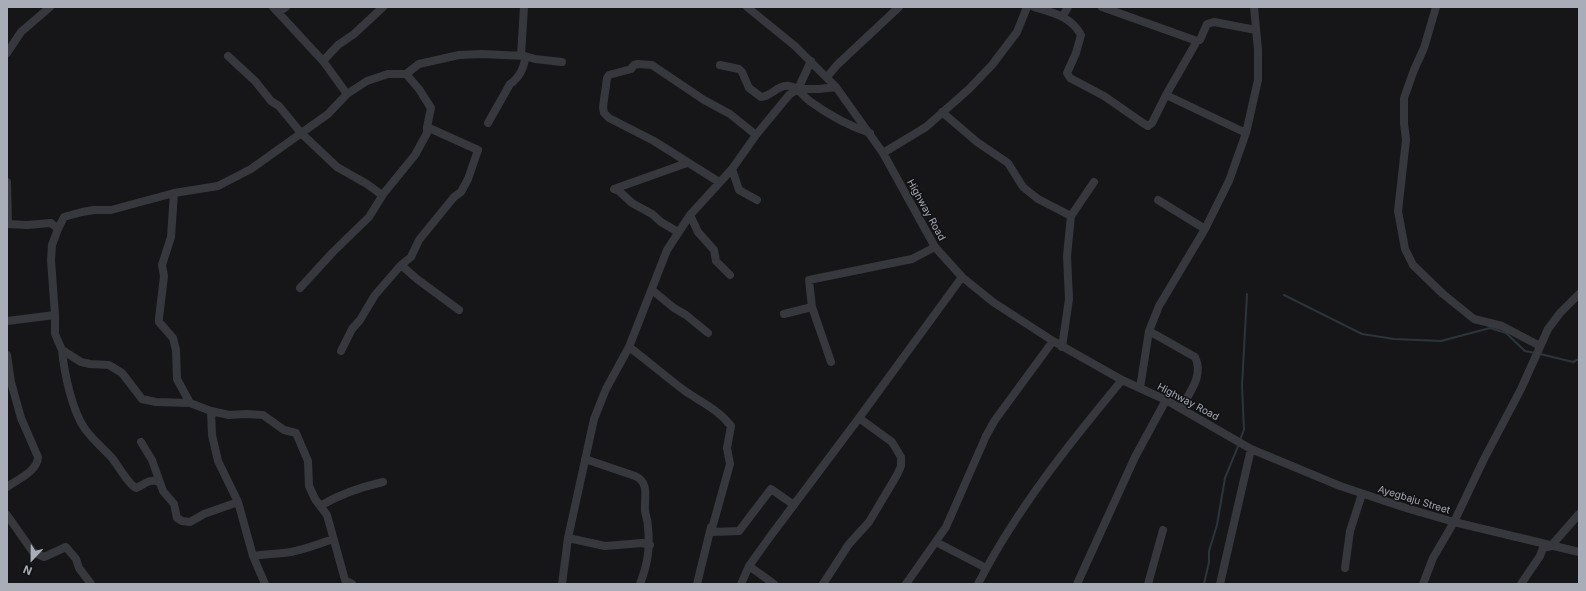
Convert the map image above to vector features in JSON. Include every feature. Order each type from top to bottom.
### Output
[{"type":"street","points":[[7,53],[21,32],[50,7]]},
{"type":"street","points":[[323,61],[383,7]]},
{"type":"street","points":[[488,123],[510,84],[516,80],[522,70],[525,61],[523,56],[524,7]]},
{"type":"street","name":"Highway Road","points":[[747,7],[811,61],[836,87],[883,153],[934,247],[962,277],[993,302],[1053,342],[1122,380],[1181,408],[1250,448]]},
{"type":"street","points":[[827,77],[836,65],[899,7]]},
{"type":"street","points":[[883,153],[926,127],[969,89],[992,65],[1017,32],[1027,7]]},
{"type":"street","points":[[1034,7],[1064,16],[1078,29],[1081,35],[1076,53],[1067,73],[1070,78],[1104,96],[1148,126],[1152,123],[1166,95],[1197,41],[1200,40],[1209,22],[1256,30]]},
{"type":"street","points":[[1064,16],[1068,7]]},
{"type":"street","points":[[1102,7],[1197,41]]},
{"type":"street","points":[[1140,388],[1149,331],[1159,306],[1205,229],[1229,181],[1246,133],[1258,80],[1254,7]]},
{"type":"street","points":[[1436,7],[1424,48],[1404,98],[1406,140],[1398,211],[1405,249],[1413,265],[1443,294],[1474,319],[1502,326],[1540,347]]},
{"type":"street","points":[[279,9],[323,61],[348,94]]},
{"type":"street","points":[[159,482],[155,480],[148,481],[136,488],[132,485],[112,459],[84,428],[77,417],[63,367],[62,350],[55,334],[51,260],[52,245],[64,218],[74,214],[94,210],[111,210],[174,193],[218,186],[251,169],[328,114],[348,94],[367,81],[388,74],[406,74],[419,64],[459,55],[482,54],[523,56],[562,62]]},
{"type":"street","points":[[228,56],[255,81],[271,101],[279,106],[301,133],[338,167],[382,195]]},
{"type":"street","points":[[562,584],[568,538],[594,420],[606,388],[629,347],[667,250],[690,216],[718,182],[732,169],[756,135],[789,95],[798,89],[811,61]]},
{"type":"street","points":[[718,182],[654,141],[609,118],[604,113],[603,106],[606,80],[609,75],[631,69],[634,65],[638,64],[652,65],[704,100],[730,114],[756,135]]},
{"type":"street","points":[[720,65],[739,69],[742,72],[749,88],[761,97],[767,96],[785,86],[792,86],[798,89],[810,101],[854,128],[870,133]]},
{"type":"street","points":[[300,288],[328,257],[369,217],[382,195],[415,155],[426,133],[431,108],[420,89],[406,74]]},
{"type":"street","points":[[798,89],[836,87]]},
{"type":"street","points":[[1166,95],[1246,133]]},
{"type":"street","points":[[942,112],[977,142],[1008,163],[1022,187],[1038,200],[1071,216]]},
{"type":"street","points":[[341,351],[352,329],[360,320],[375,295],[401,265],[411,257],[419,240],[454,197],[461,192],[468,179],[478,150],[427,127]]},
{"type":"street","points":[[678,232],[660,222],[652,214],[632,203],[619,191],[614,189],[687,163]]},
{"type":"street","points":[[732,169],[739,190],[757,200]]},
{"type":"street","points":[[7,182],[7,224],[27,225],[51,223],[58,229]]},
{"type":"street","points":[[1062,347],[1069,299],[1068,256],[1071,216],[1094,182]]},
{"type":"street","points":[[174,193],[171,237],[162,265],[164,276],[159,322],[173,338],[176,350],[177,379],[190,403]]},
{"type":"street","points":[[1158,200],[1205,229]]},
{"type":"street","points":[[690,216],[698,232],[714,250],[716,261],[730,275]]},
{"type":"street","points":[[831,362],[812,307],[808,282],[811,279],[912,259],[934,247]]},
{"type":"street","points":[[401,265],[417,279],[459,310]]},
{"type":"street","points":[[741,584],[750,566],[962,277]]},
{"type":"street","points":[[652,290],[674,308],[686,314],[708,333]]},
{"type":"street","points":[[1423,584],[1433,558],[1454,522],[1533,363],[1548,329],[1556,318],[1579,294]]},
{"type":"street","points":[[784,314],[812,307]]},
{"type":"street","points":[[7,321],[55,315]]},
{"type":"street","points":[[1149,331],[1195,357],[1198,364],[1199,372],[1181,408]]},
{"type":"street","points":[[906,584],[946,527],[986,436],[995,420],[1053,342]]},
{"type":"street","points":[[629,347],[685,390],[725,418],[730,426],[727,448],[730,464],[711,532],[739,532],[771,489],[794,505]]},
{"type":"street","points":[[62,350],[81,362],[108,365],[122,373],[142,399],[156,402],[190,403],[211,412],[229,415],[263,415],[284,430],[296,433],[308,461],[309,486],[315,499],[327,516],[345,580],[352,584]]},
{"type":"street","points":[[7,355],[11,382],[19,412],[38,457],[34,469],[7,487]]},
{"type":"street","points":[[978,584],[1005,536],[1051,469],[1122,380]]},
{"type":"street","points":[[1077,584],[1135,457],[1166,400]]},
{"type":"street","points":[[211,412],[212,435],[218,461],[238,502],[253,556],[265,584]]},
{"type":"street","points":[[823,584],[849,544],[869,522],[901,466],[901,457],[892,442],[859,418]]},
{"type":"street","points":[[141,442],[152,460],[162,491],[174,504],[177,518],[182,521],[190,522],[204,514],[238,502]]},
{"type":"street","points":[[1220,584],[1250,448]]},
{"type":"street","name":"Ayegbaju Street","points":[[1250,448],[1362,494],[1454,522],[1579,552]]},
{"type":"street","points":[[585,459],[640,478],[643,482],[646,496],[645,511],[650,545],[646,569],[640,584]]},
{"type":"street","points":[[697,584],[709,534],[712,514],[729,459]]},
{"type":"street","points":[[320,506],[360,487],[383,482]]},
{"type":"street","points":[[1346,568],[1350,531],[1362,494]]},
{"type":"street","points":[[1521,584],[1540,556],[1543,548],[1551,546],[1579,514]]},
{"type":"street","points":[[7,515],[33,552],[44,557],[66,547],[76,559],[79,568],[91,584]]},
{"type":"street","points":[[1148,584],[1163,530]]},
{"type":"street","points":[[568,538],[605,546],[642,543],[650,545]]},
{"type":"street","points":[[253,556],[310,548],[333,539]]},
{"type":"street","points":[[936,542],[986,568]]},
{"type":"street","points":[[750,566],[774,584]]},
{"type":"waterway","points":[[1240,440],[1244,430],[1242,386],[1247,294]]},
{"type":"waterway","points":[[1284,295],[1362,334],[1394,339],[1441,341],[1490,328],[1506,333],[1525,351],[1535,353]]},
{"type":"waterway","points":[[1540,354],[1573,362],[1579,359]]},
{"type":"waterway","points":[[1204,584],[1209,562],[1209,551],[1217,525],[1225,478],[1239,444]]}]
